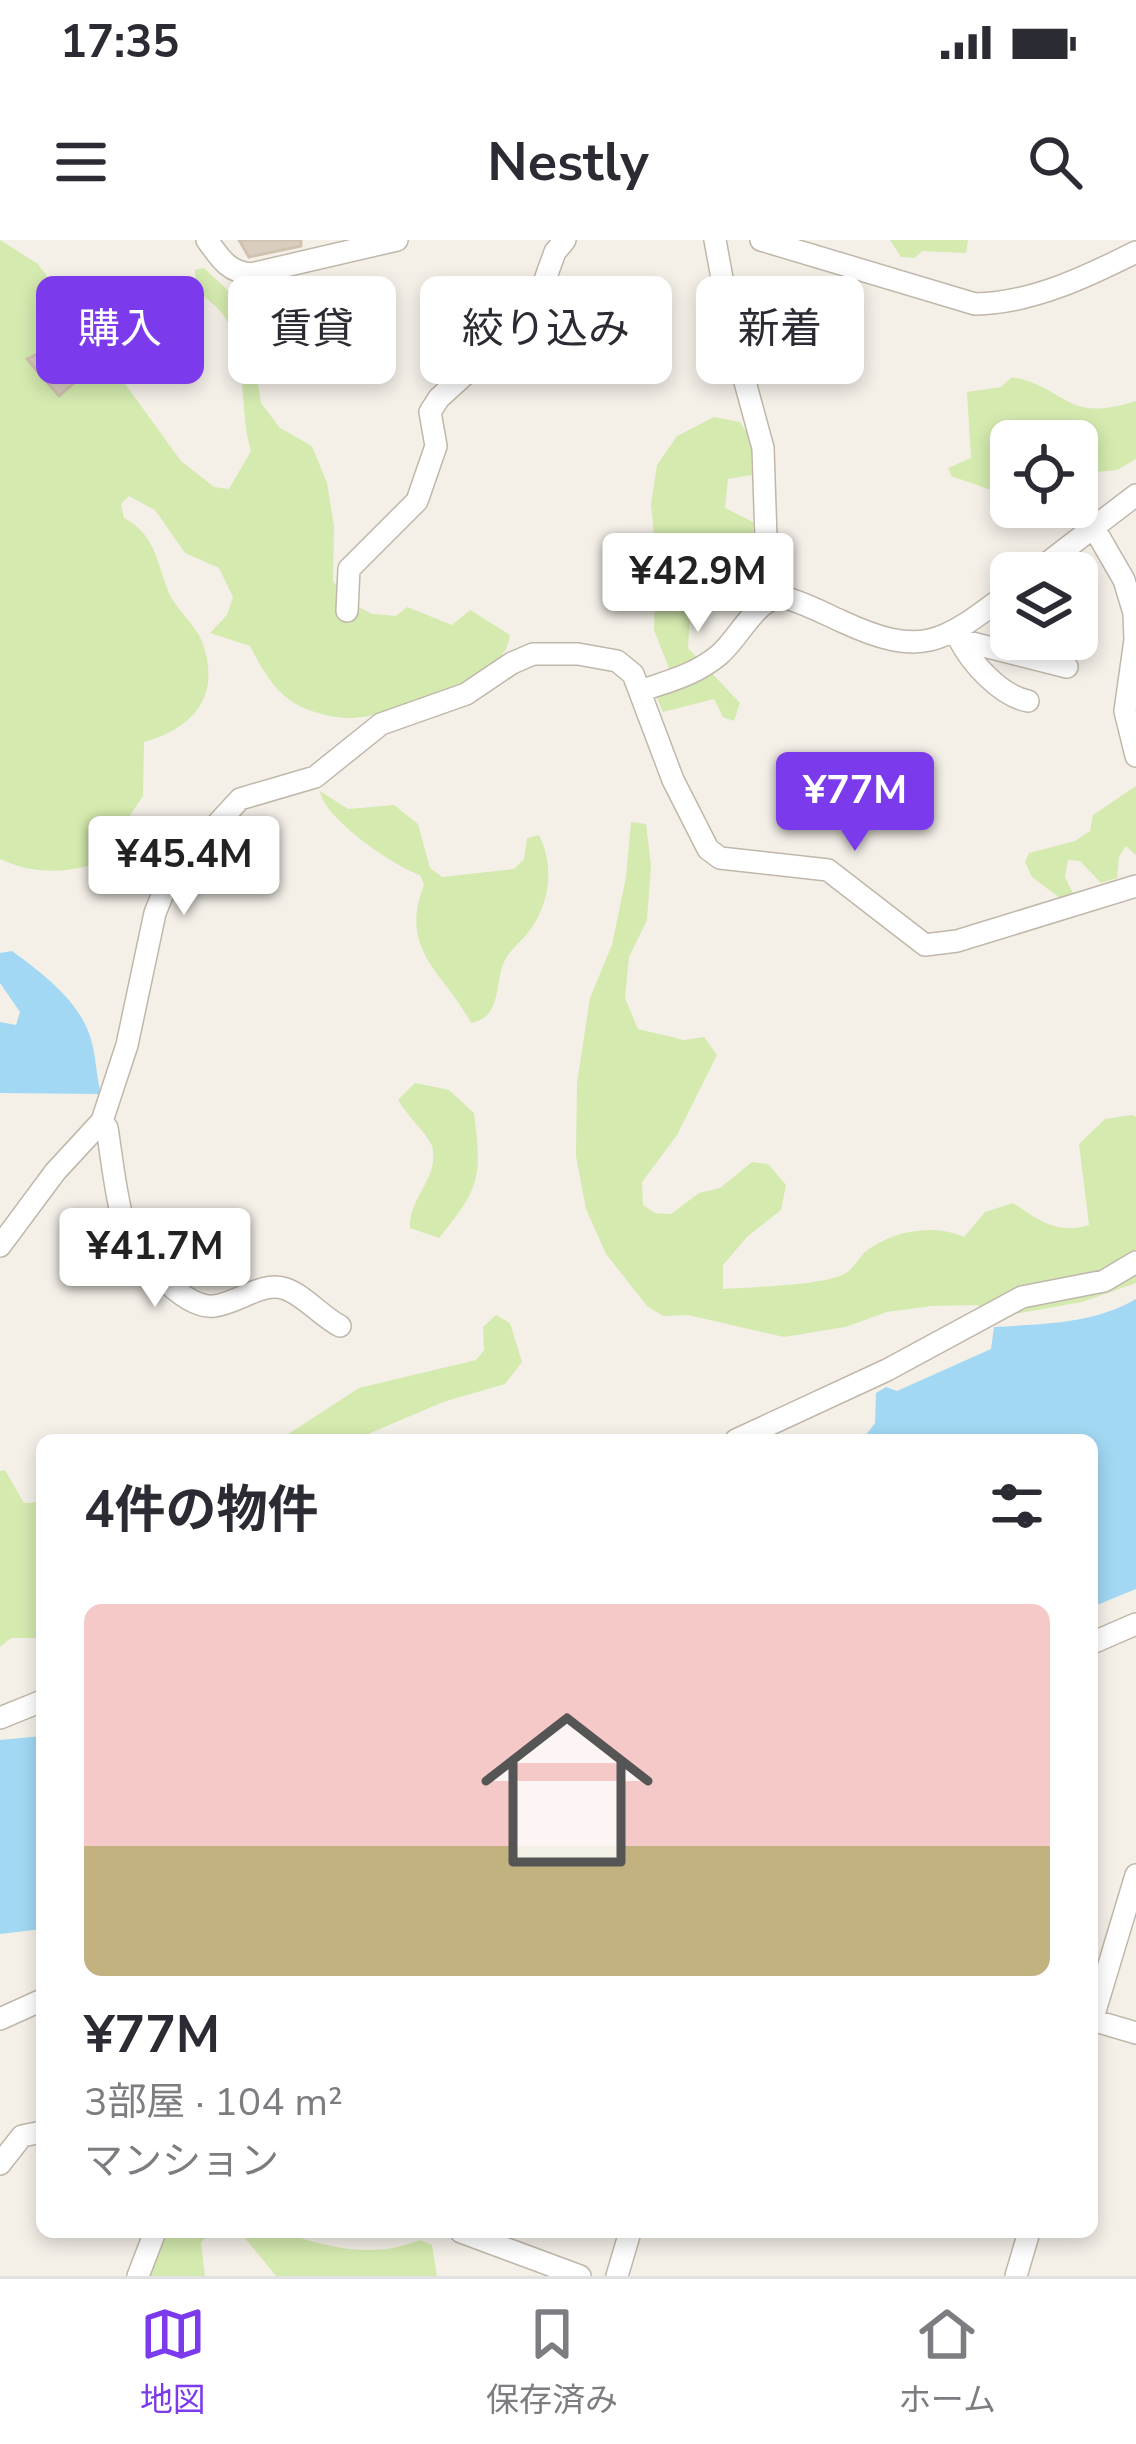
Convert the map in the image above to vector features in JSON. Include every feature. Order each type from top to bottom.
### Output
[{"type":"street","points":[[207,240],[223,263],[236,273],[251,274],[397,240]]},
{"type":"street","points":[[347,611],[349,568],[417,501],[436,446],[430,412],[518,322],[542,288],[555,252],[565,240]]},
{"type":"street","points":[[715,240],[733,338],[763,448],[768,599]]},
{"type":"street","points":[[761,240],[975,304],[1000,304],[1082,279],[1136,252]]},
{"type":"street","points":[[1098,525],[1136,496]]},
{"type":"street","points":[[1062,552],[1094,528],[1124,580],[1134,613],[1135,640],[1125,711],[1136,756]]},
{"type":"street","points":[[640,691],[699,670],[724,651],[768,599],[779,596],[893,643],[958,636],[1067,667]]},
{"type":"street","points":[[958,636],[990,609]]},
{"type":"street","points":[[958,636],[985,673],[1018,699],[1028,701]]},
{"type":"street","points":[[0,1246],[55,1172],[102,1121],[128,1046],[155,913],[175,870],[240,799],[315,777],[382,724],[466,694],[533,654],[578,654],[617,661],[633,674],[673,779],[708,849],[720,858],[828,870],[925,945],[957,941],[1136,886]]},
{"type":"street","points":[[102,1121],[124,1226],[168,1285],[189,1302],[216,1306],[279,1287],[340,1326]]},
{"type":"street","points":[[749,1434],[887,1370],[1022,1297],[1104,1281],[1136,1262]]},
{"type":"street","points":[[1098,1640],[1136,1624]]},
{"type":"street","points":[[0,1718],[36,1703]]},
{"type":"street","points":[[1098,2001],[1136,1875]]},
{"type":"street","points":[[0,2019],[36,2003]]},
{"type":"street","points":[[1098,2023],[1136,2033]]},
{"type":"street","points":[[0,2126],[32,2134]]},
{"type":"street","points":[[0,2164],[32,2134]]},
{"type":"street","points":[[138,2276],[153,2238]]},
{"type":"street","points":[[477,2238],[580,2276]]},
{"type":"street","points":[[617,2276],[628,2238]]},
{"type":"street","points":[[1016,2276],[1027,2238]]},
{"type":"green space","points":[[0,240],[38,264],[47,276],[36,276],[36,384],[125,384],[181,461],[214,487],[229,489],[251,451],[242,384],[258,384],[261,403],[280,428],[312,446],[327,483],[334,526],[333,581],[350,602],[372,614],[396,616],[407,607],[452,625],[470,610],[510,635],[493,664],[433,697],[387,712],[344,718],[304,708],[278,690],[250,646],[210,633],[227,615],[233,597],[219,568],[185,553],[155,510],[129,496],[121,504],[124,518],[150,542],[171,597],[203,644],[208,663],[205,695],[189,719],[144,742],[143,796],[123,826],[125,853],[94,864],[47,871],[0,859]]},
{"type":"green space","points":[[890,240],[968,240],[966,253],[922,251],[915,258],[901,257]]},
{"type":"green space","points":[[204,268],[228,290],[228,324],[204,296],[204,276],[195,276],[195,270]]},
{"type":"green space","points":[[1012,377],[1094,408],[1136,401],[1136,459],[1117,470],[1098,472],[1098,420],[990,420],[990,489],[952,477],[948,468],[971,458],[967,392],[1001,387]]},
{"type":"green space","points":[[714,417],[740,422],[751,440],[752,475],[728,479],[725,508],[753,522],[753,576],[740,583],[742,606],[713,608],[690,617],[688,648],[740,703],[734,721],[723,717],[714,699],[663,712],[656,696],[676,686],[654,630],[656,557],[651,504],[657,465],[677,436]]},
{"type":"green space","points":[[1136,786],[1136,855],[1126,846],[1119,857],[1117,878],[1101,883],[1080,861],[1068,860],[1065,877],[1073,893],[1061,899],[1032,877],[1025,862],[1029,853],[1075,841],[1090,831],[1093,815]]},
{"type":"green space","points":[[320,791],[348,809],[394,805],[418,824],[430,868],[442,877],[514,869],[524,859],[527,838],[539,835],[547,860],[545,898],[528,933],[506,958],[492,1007],[481,1020],[471,1023],[420,944],[417,908],[424,885],[420,875],[346,827]]},
{"type":"green space","points":[[631,822],[646,824],[651,865],[647,920],[629,957],[625,998],[638,1029],[684,1040],[704,1037],[717,1055],[677,1135],[642,1182],[643,1205],[655,1213],[671,1214],[699,1193],[720,1188],[752,1162],[768,1164],[786,1185],[781,1210],[747,1237],[723,1265],[723,1289],[836,1277],[888,1239],[926,1230],[964,1237],[985,1212],[1013,1203],[1058,1227],[1089,1225],[1079,1144],[1105,1119],[1132,1115],[1136,1117],[1136,1283],[1082,1302],[1002,1316],[977,1305],[932,1306],[784,1337],[688,1315],[663,1316],[647,1306],[606,1254],[586,1209],[576,1156],[577,1083],[590,998],[612,945]]},
{"type":"green space","points":[[415,1083],[449,1090],[474,1113],[475,1180],[439,1238],[410,1228],[433,1157],[430,1142],[398,1100]]},
{"type":"green space","points":[[496,1315],[510,1323],[522,1362],[505,1384],[443,1402],[368,1434],[288,1434],[359,1388],[476,1360],[484,1350],[483,1327]]},
{"type":"green space","points":[[5,1470],[24,1503],[36,1502],[36,1638],[11,1638],[0,1647],[0,1471]]},
{"type":"green space","points":[[164,2238],[205,2238],[201,2243],[205,2276],[150,2276]]},
{"type":"green space","points":[[245,2238],[302,2238],[366,2250],[420,2240],[432,2245],[437,2276],[276,2276]]},
{"type":"water","points":[[12,951],[47,978],[77,1011],[92,1043],[101,1094],[0,1093],[0,1022],[16,1025],[20,1012],[0,983],[0,953]]},
{"type":"water","points":[[1136,1299],[1136,1589],[1098,1605],[1098,1434],[867,1434],[875,1423],[876,1393],[886,1387],[897,1391],[991,1349],[994,1327],[1085,1318]]},
{"type":"water","points":[[36,1737],[36,1930],[0,1934],[0,1740]]},
{"type":"building","points":[[239,240],[301,240],[301,246],[249,257]]},
{"type":"building","points":[[49,384],[73,384],[59,396]]}]
